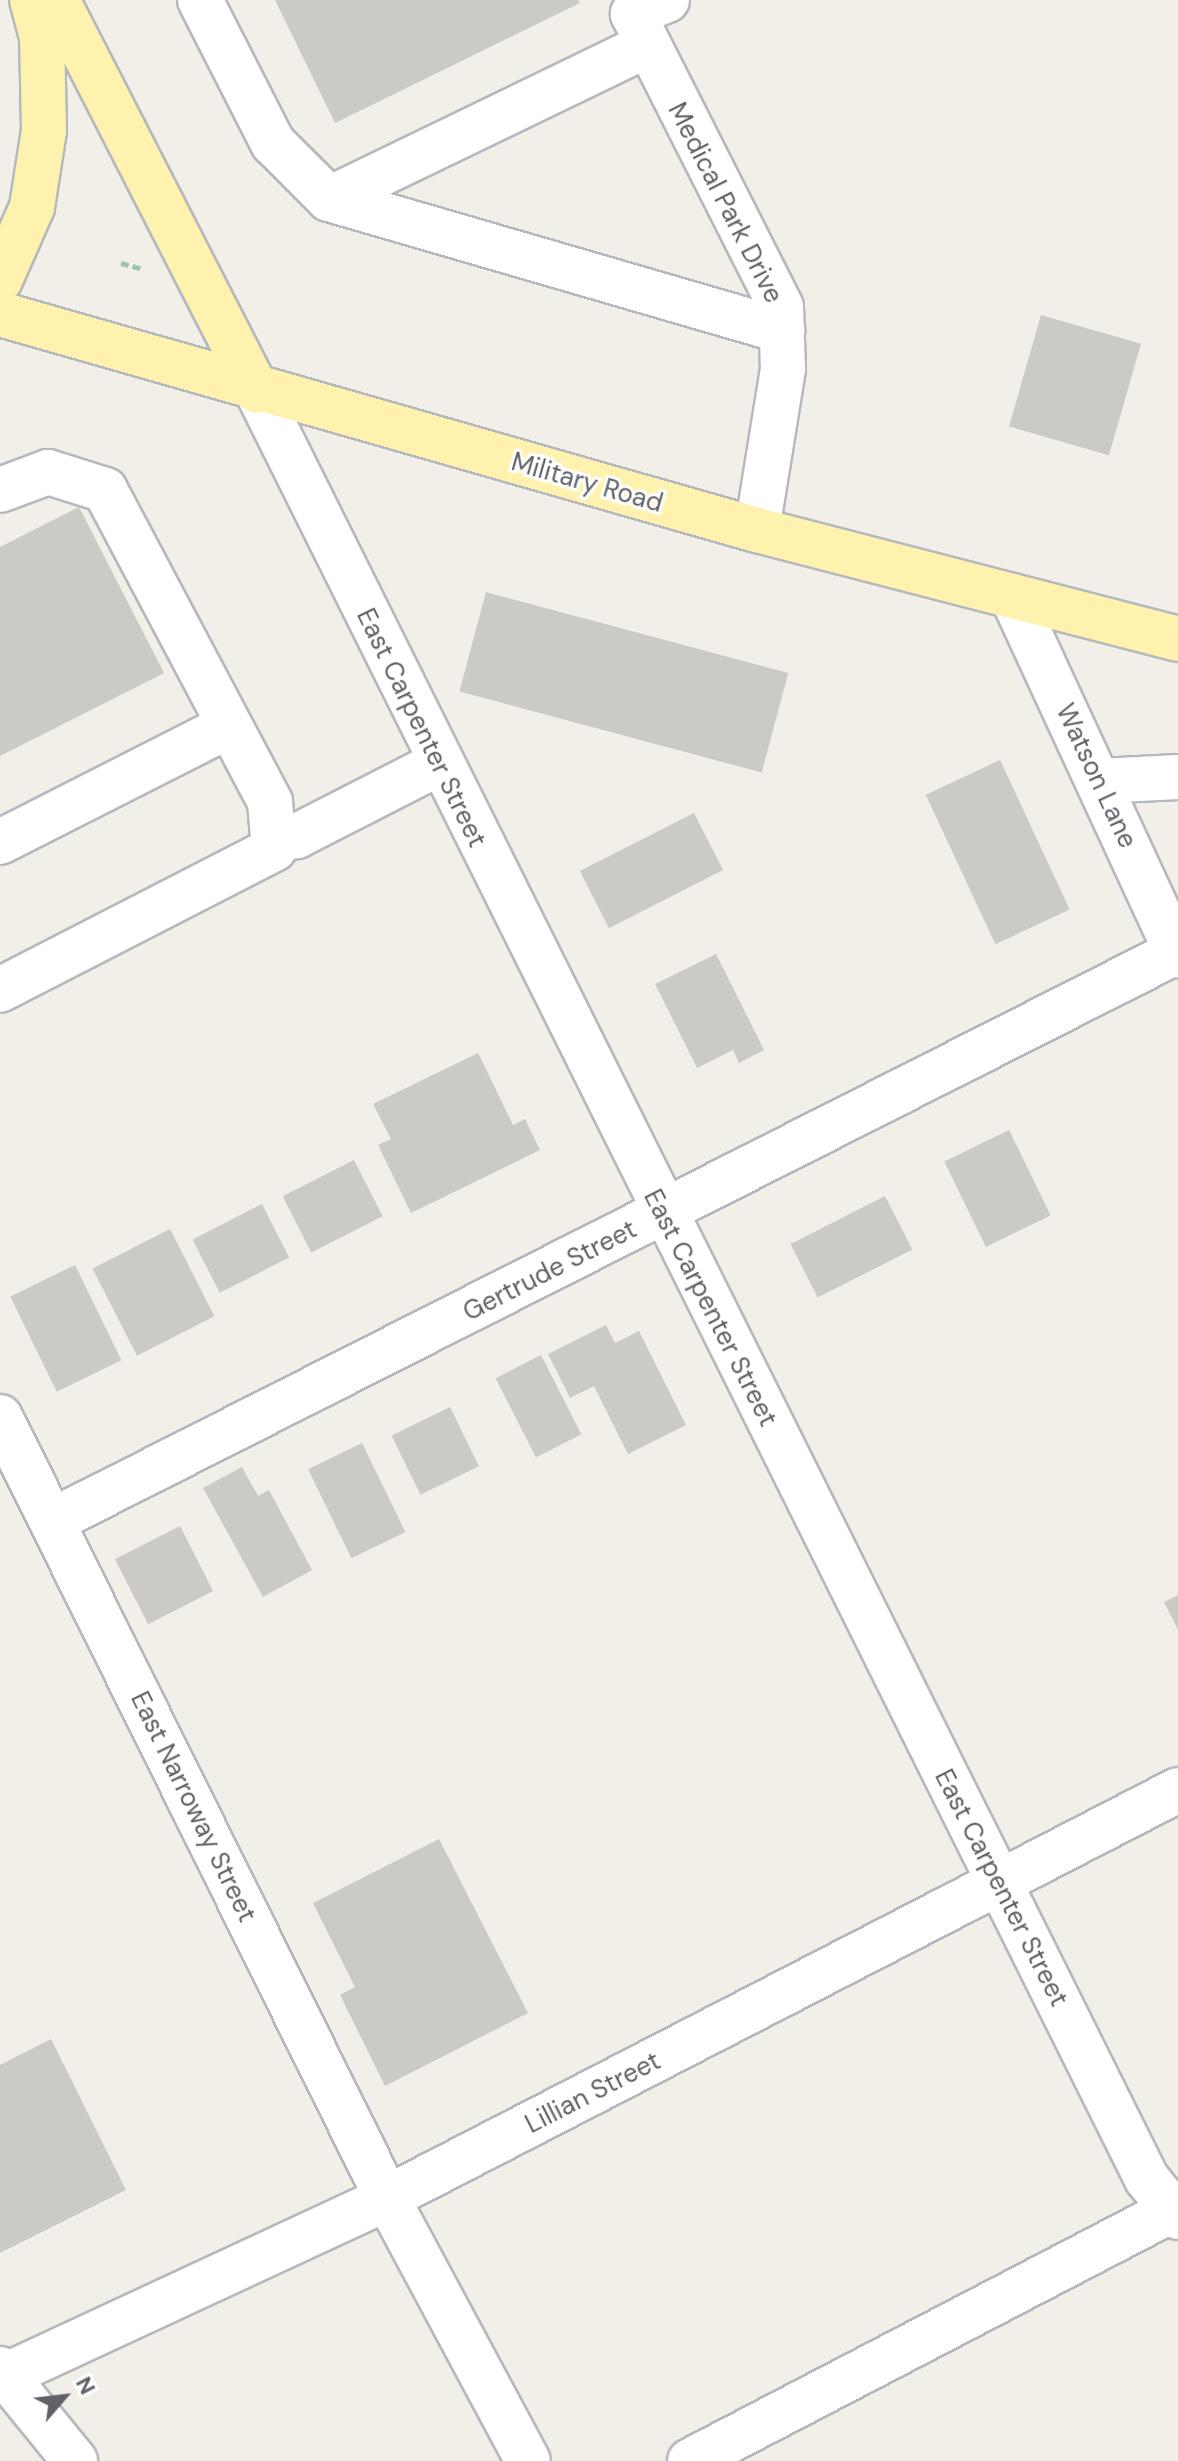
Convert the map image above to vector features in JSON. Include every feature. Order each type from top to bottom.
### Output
[{"type":"main road","points":[[0,280],[32,207],[44,130],[42,37],[32,0]]},
{"type":"main road","points":[[57,0],[257,391]]},
{"type":"main road","name":"Military Road","points":[[0,314],[257,391],[757,530],[1178,639]]},
{"type":"street","points":[[200,0],[273,143],[329,199],[782,331]]},
{"type":"street","name":"Medical Park Drive","points":[[667,0],[633,14],[781,307],[783,369],[757,530]]},
{"type":"street","points":[[329,199],[648,45]]},
{"type":"street","name":"East Carpenter Street","points":[[257,391],[438,764],[999,1886],[1147,2179],[1176,2211]]},
{"type":"street","points":[[0,490],[48,472],[105,490],[270,802],[274,849],[0,990]]},
{"type":"street","name":"Watson Lane","points":[[1012,596],[1177,954]]},
{"type":"street","points":[[0,842],[229,726]]},
{"type":"street","points":[[273,839],[297,836],[438,764]]},
{"type":"street","points":[[1099,781],[1178,777]]},
{"type":"street","name":"Gertrude Street","points":[[52,1521],[1177,954]]},
{"type":"street","name":"East Narroway Street","points":[[0,1417],[387,2198],[528,2461]]},
{"type":"street","name":"Lillian Street","points":[[3,2375],[387,2198],[999,1886],[1178,1790]]},
{"type":"street","points":[[690,2461],[1176,2211]]},
{"type":"street","points":[[3,2375],[75,2461]]},
{"type":"building","points":[[275,0],[578,0],[580,3],[335,123]]},
{"type":"building","points":[[1041,315],[1141,344],[1109,455],[1009,427]]},
{"type":"building","points":[[79,507],[164,673],[0,756],[0,547]]},
{"type":"building","points":[[486,592],[788,673],[762,773],[459,691]]},
{"type":"building","points":[[1000,760],[1070,910],[995,944],[926,795]]},
{"type":"building","points":[[694,813],[723,870],[609,928],[580,871]]},
{"type":"building","points":[[716,954],[764,1050],[739,1063],[733,1050],[697,1068],[655,984]]},
{"type":"building","points":[[478,1053],[513,1125],[525,1119],[540,1150],[411,1213],[378,1145],[391,1139],[373,1104]]},
{"type":"building","points":[[1009,1130],[1051,1215],[986,1247],[944,1162]]},
{"type":"building","points":[[354,1160],[383,1216],[311,1252],[283,1196]]},
{"type":"building","points":[[885,1196],[912,1249],[818,1298],[791,1244]]},
{"type":"building","points":[[262,1204],[289,1257],[220,1293],[193,1239]]},
{"type":"building","points":[[170,1229],[214,1316],[137,1356],[92,1268]]},
{"type":"building","points":[[75,1265],[121,1360],[57,1392],[10,1297]]},
{"type":"building","points":[[606,1325],[615,1343],[639,1331],[686,1425],[628,1454],[594,1386],[570,1398],[548,1354]]},
{"type":"building","points":[[541,1355],[581,1434],[536,1457],[496,1378]]},
{"type":"building","points":[[450,1407],[479,1466],[421,1495],[392,1435]]},
{"type":"building","points":[[362,1443],[405,1532],[351,1558],[308,1469]]},
{"type":"building","points":[[242,1467],[258,1496],[269,1490],[312,1570],[263,1597],[203,1488]]},
{"type":"building","points":[[180,1526],[213,1591],[148,1624],[115,1559]]},
{"type":"building","points":[[1178,1595],[1178,1630],[1164,1602]]},
{"type":"building","points":[[439,1839],[528,2013],[385,2086],[340,1995],[355,1987],[313,1903]]},
{"type":"building","points":[[51,2039],[126,2190],[0,2253],[0,2065]]}]
